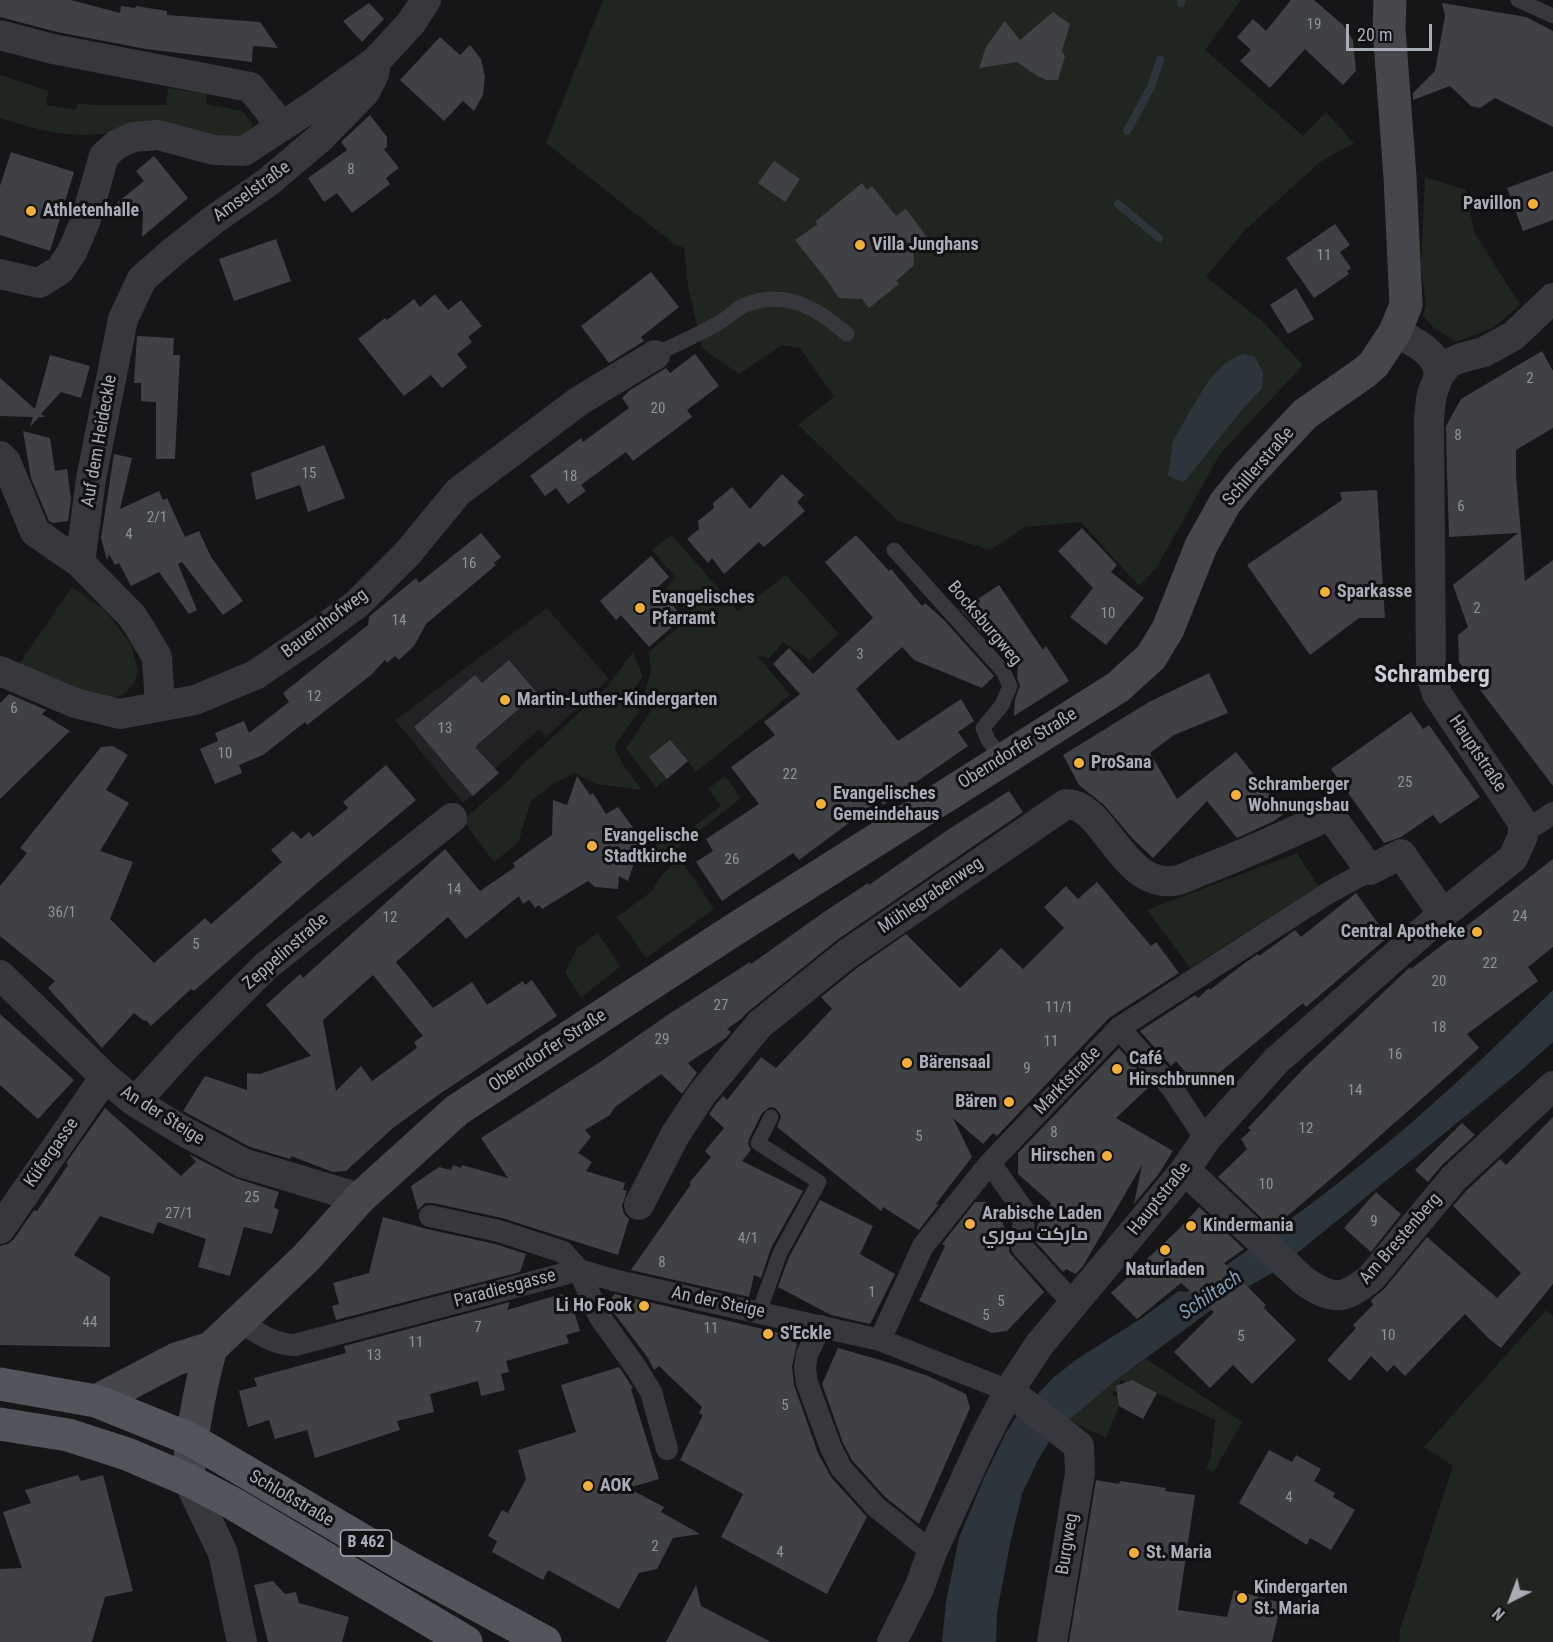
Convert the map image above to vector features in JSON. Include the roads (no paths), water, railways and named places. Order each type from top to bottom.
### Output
[{"type":"main road","name":"Schillerstraße","points":[[1118,687],[1152,657],[1168,629],[1201,546],[1225,503],[1305,414],[1374,364],[1395,332],[1406,305],[1400,177],[1389,28],[1390,0]]},
{"type":"main road","name":"Oberndorfer Straße","points":[[96,1401],[176,1359],[211,1348],[306,1258],[360,1198],[457,1110],[1002,758],[1118,687]]},
{"type":"main road","points":[[188,1479],[190,1439],[211,1348]]},
{"type":"main road","name":"B 462","points":[[0,1384],[96,1401]]},
{"type":"main road","name":"Schloßstraße","points":[[96,1401],[190,1439],[406,1566],[545,1642]]},
{"type":"main road","name":"B 462","points":[[0,1424],[68,1435],[127,1454],[188,1479]]},
{"type":"main road","name":"Schloßstraße","points":[[188,1479],[466,1642]]},
{"type":"street","name":"Amselstraße","points":[[0,274],[39,283],[60,270],[72,252],[85,222],[104,156],[116,145],[133,137],[158,135],[214,150],[244,151],[376,61],[411,23],[426,0]]},
{"type":"street","name":"Amselstraße","points":[[0,35],[53,49],[250,87],[273,115],[274,131]]},
{"type":"street","name":"Amselstraße","points":[[123,319],[142,279],[216,218],[268,182],[320,138],[365,92],[374,74],[376,61]]},
{"type":"street","points":[[1439,375],[1449,363],[1461,357],[1484,352],[1513,336],[1553,298]]},
{"type":"street","name":"Auf dem Heideckle","points":[[80,563],[91,479],[123,319]]},
{"type":"street","points":[[1395,332],[1416,341],[1426,350],[1433,358],[1439,375]]},
{"type":"street","name":"Bauernhofweg","points":[[0,671],[75,703],[120,714],[195,700],[255,675],[357,604],[399,563],[458,492],[579,401],[655,355]]},
{"type":"street","name":"Hauptstraße","points":[[892,1642],[920,1586],[932,1552],[983,1441],[1017,1397],[1039,1345],[1185,1170],[1206,1139],[1276,1061],[1443,914],[1513,858],[1524,832],[1523,823],[1437,694],[1431,675],[1428,419],[1432,395],[1439,375]]},
{"type":"street","points":[[0,456],[6,462],[35,532],[80,563],[132,616],[157,657],[160,706]]},
{"type":"street","name":"Mühlegrabenweg","points":[[639,1205],[675,1135],[702,1094],[760,1024],[847,954],[1066,804],[1073,804],[1086,811],[1131,864],[1155,878],[1173,881],[1228,861],[1330,815],[1370,870]]},
{"type":"street","points":[[1524,832],[1553,813]]},
{"type":"street","name":"Zeppelinstraße","points":[[135,1102],[186,1046],[266,966],[452,818]]},
{"type":"street","points":[[1370,870],[1401,854],[1443,914]]},
{"type":"street","name":"Marktstraße","points":[[880,1340],[923,1246],[990,1163],[1119,1028],[1328,893],[1370,870]]},
{"type":"street","name":"An der Steige","points":[[0,975],[105,1077],[135,1102],[243,1163],[360,1198]]},
{"type":"street","points":[[1119,1028],[1172,1088],[1206,1139]]},
{"type":"street","name":"Küfergasse","points":[[0,1230],[105,1077]]},
{"type":"street","name":"Am Brestenberg","points":[[1185,1170],[1290,1268],[1322,1292],[1340,1296],[1355,1290],[1371,1278],[1454,1178],[1545,1094]]},
{"type":"street","points":[[990,1163],[1024,1211],[1022,1247],[1074,1304]]},
{"type":"street","name":"An der Steige","points":[[430,1216],[499,1231],[563,1252],[579,1270],[613,1280],[880,1340],[1017,1397]]},
{"type":"street","name":"Paradiesgasse","points":[[239,1321],[282,1345],[295,1345],[579,1270],[599,1316],[651,1392],[667,1449]]},
{"type":"street","points":[[821,1326],[807,1354],[805,1368],[807,1383],[831,1448],[841,1468],[876,1507],[932,1552]]},
{"type":"street","name":"Burgweg","points":[[1017,1397],[1072,1442],[1080,1473],[1052,1642]]},
{"type":"street","points":[[188,1479],[223,1553],[242,1642]]},
{"type":"lane","points":[[1518,0],[1553,16]]},
{"type":"lane","points":[[655,355],[724,319],[741,306],[758,301],[785,299],[811,307],[847,334]]},
{"type":"lane","name":"Bocksburgweg","points":[[894,550],[1003,671],[1010,686],[1002,705],[983,728],[988,740],[1002,758]]},
{"type":"lane","points":[[759,1312],[780,1253],[819,1182],[758,1143],[771,1117]]},
{"type":"water","points":[[1243,354],[1254,356],[1263,373],[1262,388],[1184,482],[1168,476],[1173,441],[1196,401],[1209,380],[1225,363]]},
{"type":"water","name":"Schiltach","points":[[1553,990],[1553,1042],[1517,1074],[1274,1272],[1226,1299],[1115,1381],[1069,1420],[1049,1442],[1022,1494],[997,1612],[996,1642],[942,1642],[946,1602],[959,1538],[984,1478],[1018,1414],[1053,1378],[1077,1359],[1142,1318],[1179,1291],[1187,1292],[1221,1269],[1353,1171],[1460,1079]]},
{"type":"waterway","points":[[1127,131],[1151,87],[1160,60]]},
{"type":"waterway","points":[[1118,204],[1159,238]]},
{"type":"place","name":"Pavillon","points":[[1533,204]]},
{"type":"place","name":"Athletenhalle","points":[[31,211]]},
{"type":"place","name":"Villa Junghans","points":[[860,245]]},
{"type":"place","name":"Sparkasse","points":[[1325,592]]},
{"type":"place","name":"Evangelisches Pfarramt","points":[[640,608]]},
{"type":"place","name":"Martin-Luther-Kindergarten","points":[[505,700]]},
{"type":"place","name":"ProSana","points":[[1079,763]]},
{"type":"place","name":"Schramberger Wohnungsbau","points":[[1236,795]]},
{"type":"place","name":"Evangelisches Gemeindehaus","points":[[821,804]]},
{"type":"place","name":"Evangelische Stadtkirche","points":[[592,846]]},
{"type":"place","name":"Central Apotheke","points":[[1477,932]]},
{"type":"place","name":"Bärensaal","points":[[907,1063]]},
{"type":"place","name":"Café Hirschbrunnen","points":[[1117,1069]]},
{"type":"place","name":"Bären","points":[[1009,1102]]},
{"type":"place","name":"Hirschen","points":[[1107,1156]]},
{"type":"place","name":"Arabische Laden ماركت سوري","points":[[970,1224]]},
{"type":"place","name":"Kindermania","points":[[1191,1226]]},
{"type":"place","name":"Naturladen","points":[[1165,1250]]},
{"type":"place","name":"Li Ho Fook","points":[[644,1306]]},
{"type":"place","name":"S'Eckle","points":[[768,1334]]},
{"type":"place","name":"AOK","points":[[588,1486]]},
{"type":"place","name":"St. Maria","points":[[1134,1553]]},
{"type":"place","name":"Kindergarten St. Maria","points":[[1242,1598]]},
{"type":"district","name":"Schramberg","points":[[1432,676]]}]
